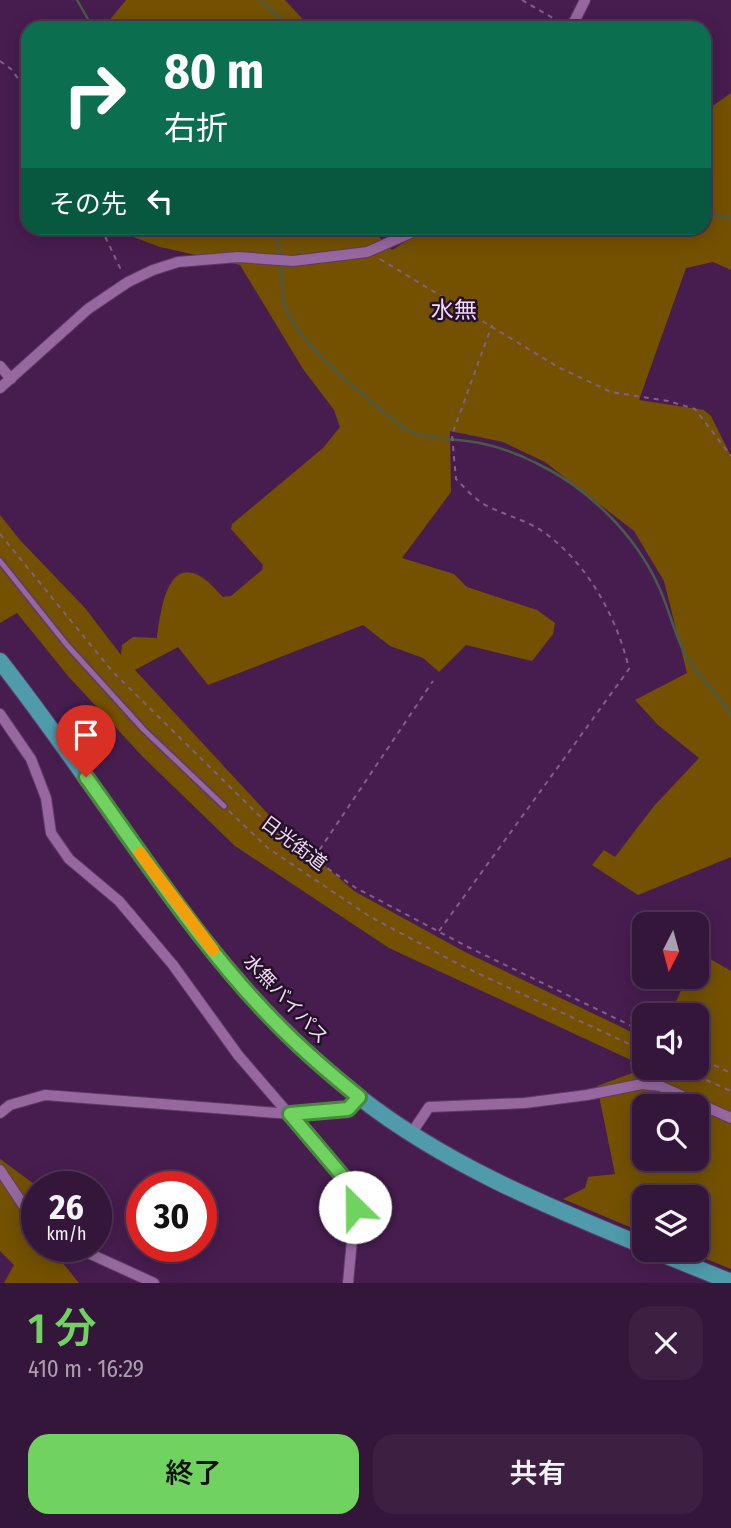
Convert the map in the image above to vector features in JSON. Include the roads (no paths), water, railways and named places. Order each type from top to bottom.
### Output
[{"type":"highway","name":"水無バイパス","points":[[0,661],[220,958],[283,1030],[359,1097],[454,1161],[500,1185],[632,1241]]},
{"type":"highway","points":[[682,1262],[731,1282]]},
{"type":"street","points":[[574,21],[584,0]]},
{"type":"street","points":[[0,388],[88,309],[128,282],[178,261],[238,257],[293,261],[367,252],[406,235]]},
{"type":"street","points":[[0,366],[11,379]]},
{"type":"street","points":[[0,714],[31,759],[46,798],[51,833],[69,859],[120,901],[173,965],[238,1055],[350,1185],[355,1207],[348,1283]]},
{"type":"street","points":[[411,1134],[429,1107],[525,1103],[587,1096],[642,1084],[660,1086],[731,1118]]},
{"type":"street","points":[[0,1113],[10,1105],[45,1095],[290,1114],[348,1109],[359,1097]]},
{"type":"street","points":[[0,1170],[21,1202]]},
{"type":"street","points":[[108,1262],[154,1283]]},
{"type":"lane","points":[[0,561],[67,645],[144,730],[224,806]]},
{"type":"waterway","points":[[77,0],[89,21]]},
{"type":"waterway","points":[[260,0],[282,21]]},
{"type":"waterway","points":[[711,215],[731,218]]},
{"type":"waterway","points":[[276,235],[281,256]]},
{"type":"waterway","points":[[281,263],[285,306],[293,322],[336,372],[403,428],[422,435],[480,443],[516,454],[555,473],[591,498],[607,514],[636,547],[648,566],[662,593],[679,642],[688,659],[731,714]]},
{"type":"district","name":"水無","points":[[454,310]]}]
